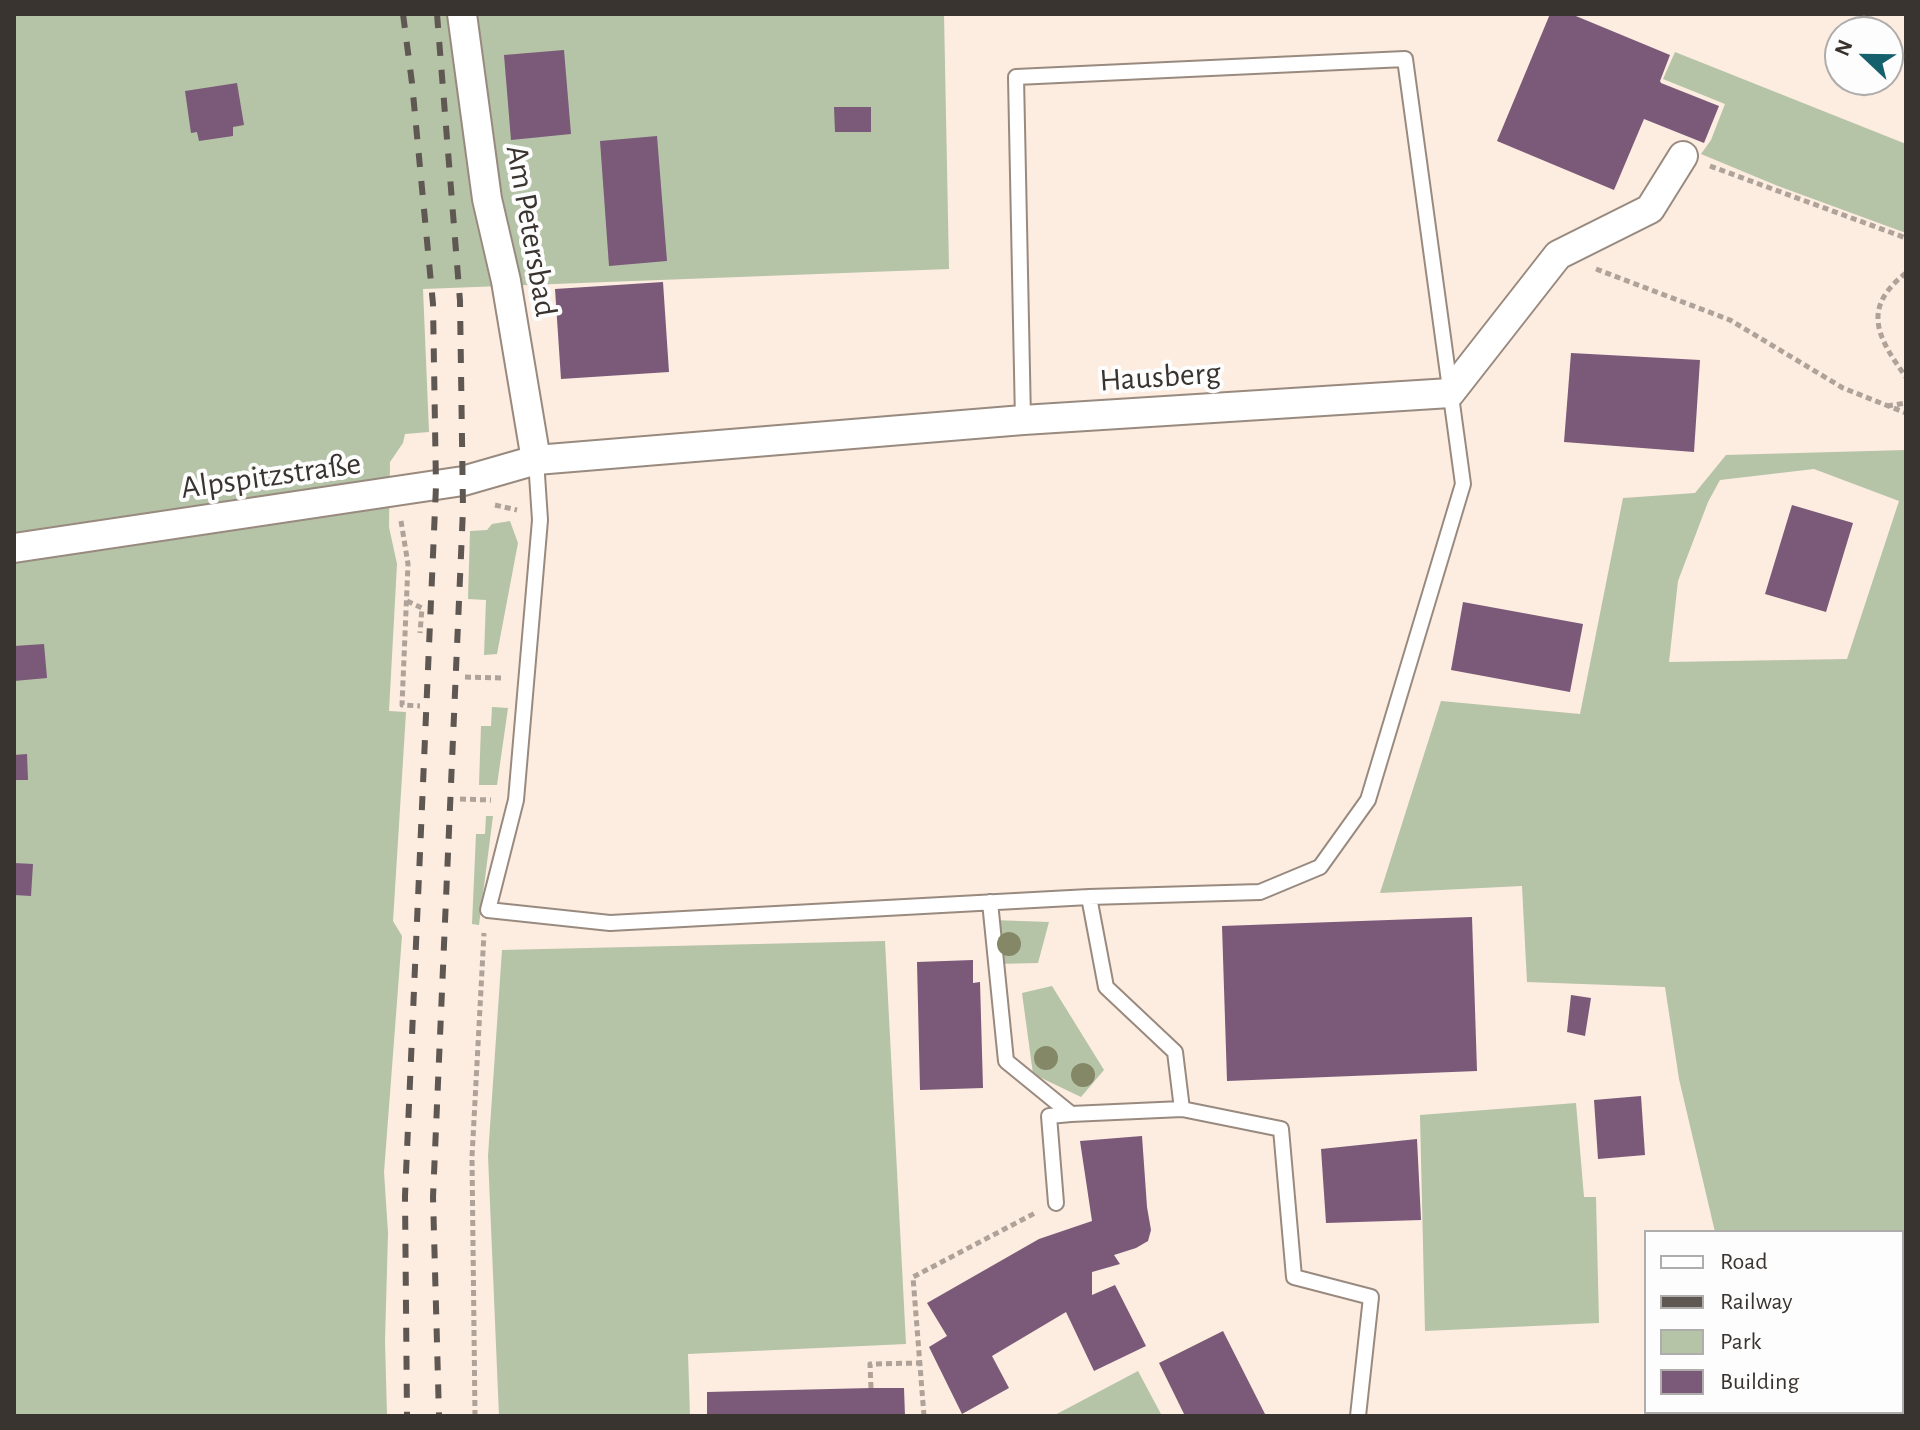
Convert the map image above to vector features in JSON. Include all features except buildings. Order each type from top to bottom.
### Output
[{"type":"street","name":"Am Petersbad","points":[[462,14],[487,199],[506,281],[536,460]]},
{"type":"street","points":[[1450,393],[1558,255],[1650,209],[1683,156]]},
{"type":"street","name":"Hausberg","points":[[536,460],[1023,420],[1450,393]]},
{"type":"street","name":"Alpspitzstraße","points":[[14,548],[463,481],[536,460]]},
{"type":"lane","points":[[536,460],[540,520],[516,800],[488,910],[610,923],[1089,897],[1260,892],[1320,867],[1368,800],[1463,484],[1405,59],[1016,77],[1023,420]]},
{"type":"lane","points":[[1089,897],[1106,987],[1175,1052],[1182,1109]]},
{"type":"lane","points":[[990,902],[1006,1061],[1071,1114]]},
{"type":"lane","points":[[1056,1203],[1049,1116],[1182,1109],[1281,1129],[1294,1277],[1371,1297],[1358,1416]]},
{"type":"path","points":[[1683,156],[1906,238]]},
{"type":"path","points":[[1558,255],[1730,320],[1843,388],[1906,413]]},
{"type":"path","points":[[1906,273],[1885,291],[1876,312],[1889,352],[1906,377]]},
{"type":"path","points":[[1886,407],[1906,403]]},
{"type":"path","points":[[491,504],[517,510],[523,524]]},
{"type":"path","points":[[412,515],[400,516],[408,564],[402,705],[420,706]]},
{"type":"path","points":[[407,601],[422,608],[420,633]]},
{"type":"path","points":[[465,677],[504,678],[507,662]]},
{"type":"path","points":[[475,1416],[472,1157],[481,958],[488,910]]},
{"type":"path","points":[[924,1416],[913,1277],[1056,1203]]},
{"type":"path","points":[[871,1388],[870,1364],[918,1363]]},
{"type":"green space","points":[[14,14],[944,14],[949,269],[423,289],[429,432],[405,434],[403,443],[390,462],[389,527],[397,564],[389,711],[406,712],[393,921],[402,936],[384,1172],[388,1233],[385,1341],[387,1416],[14,1416]]},
{"type":"green space","points":[[1675,52],[1906,144],[1906,233],[1701,154],[1711,140],[1725,104],[1663,79]]},
{"type":"green space","points":[[1906,450],[1906,1416],[1759,1416],[1904,1414],[1904,1230],[1715,1230],[1679,1079],[1665,987],[1527,982],[1522,886],[1380,893],[1441,701],[1580,714],[1623,498],[1695,493],[1726,455]],"holes":[[[1814,469],[1899,501],[1847,659],[1669,662],[1678,581],[1708,502],[1720,480]]]},
{"type":"green space","points":[[510,521],[518,543],[497,654],[484,655],[486,600],[468,599],[470,531],[487,530],[492,524]]},
{"type":"green space","points":[[492,707],[508,708],[497,785],[479,785],[481,726],[491,726]]},
{"type":"green space","points":[[486,816],[493,816],[479,925],[472,924],[476,834],[485,834]]},
{"type":"green space","points":[[992,920],[1049,922],[1038,963],[996,964]]},
{"type":"green space","points":[[885,941],[906,1344],[688,1354],[690,1416],[499,1416],[488,1156],[502,950]]},
{"type":"green space","points":[[1052,986],[1104,1070],[1081,1097],[1033,1074],[1022,993]]},
{"type":"green space","points":[[1576,1103],[1584,1197],[1596,1197],[1599,1323],[1425,1331],[1420,1115]]},
{"type":"green space","points":[[1138,1371],[1162,1416],[1053,1416]]},
{"type":"railway","points":[[403,14],[433,304],[436,486],[405,1196],[407,1416]]},
{"type":"railway","points":[[437,14],[460,301],[463,509],[433,1197],[439,1416]]}]
